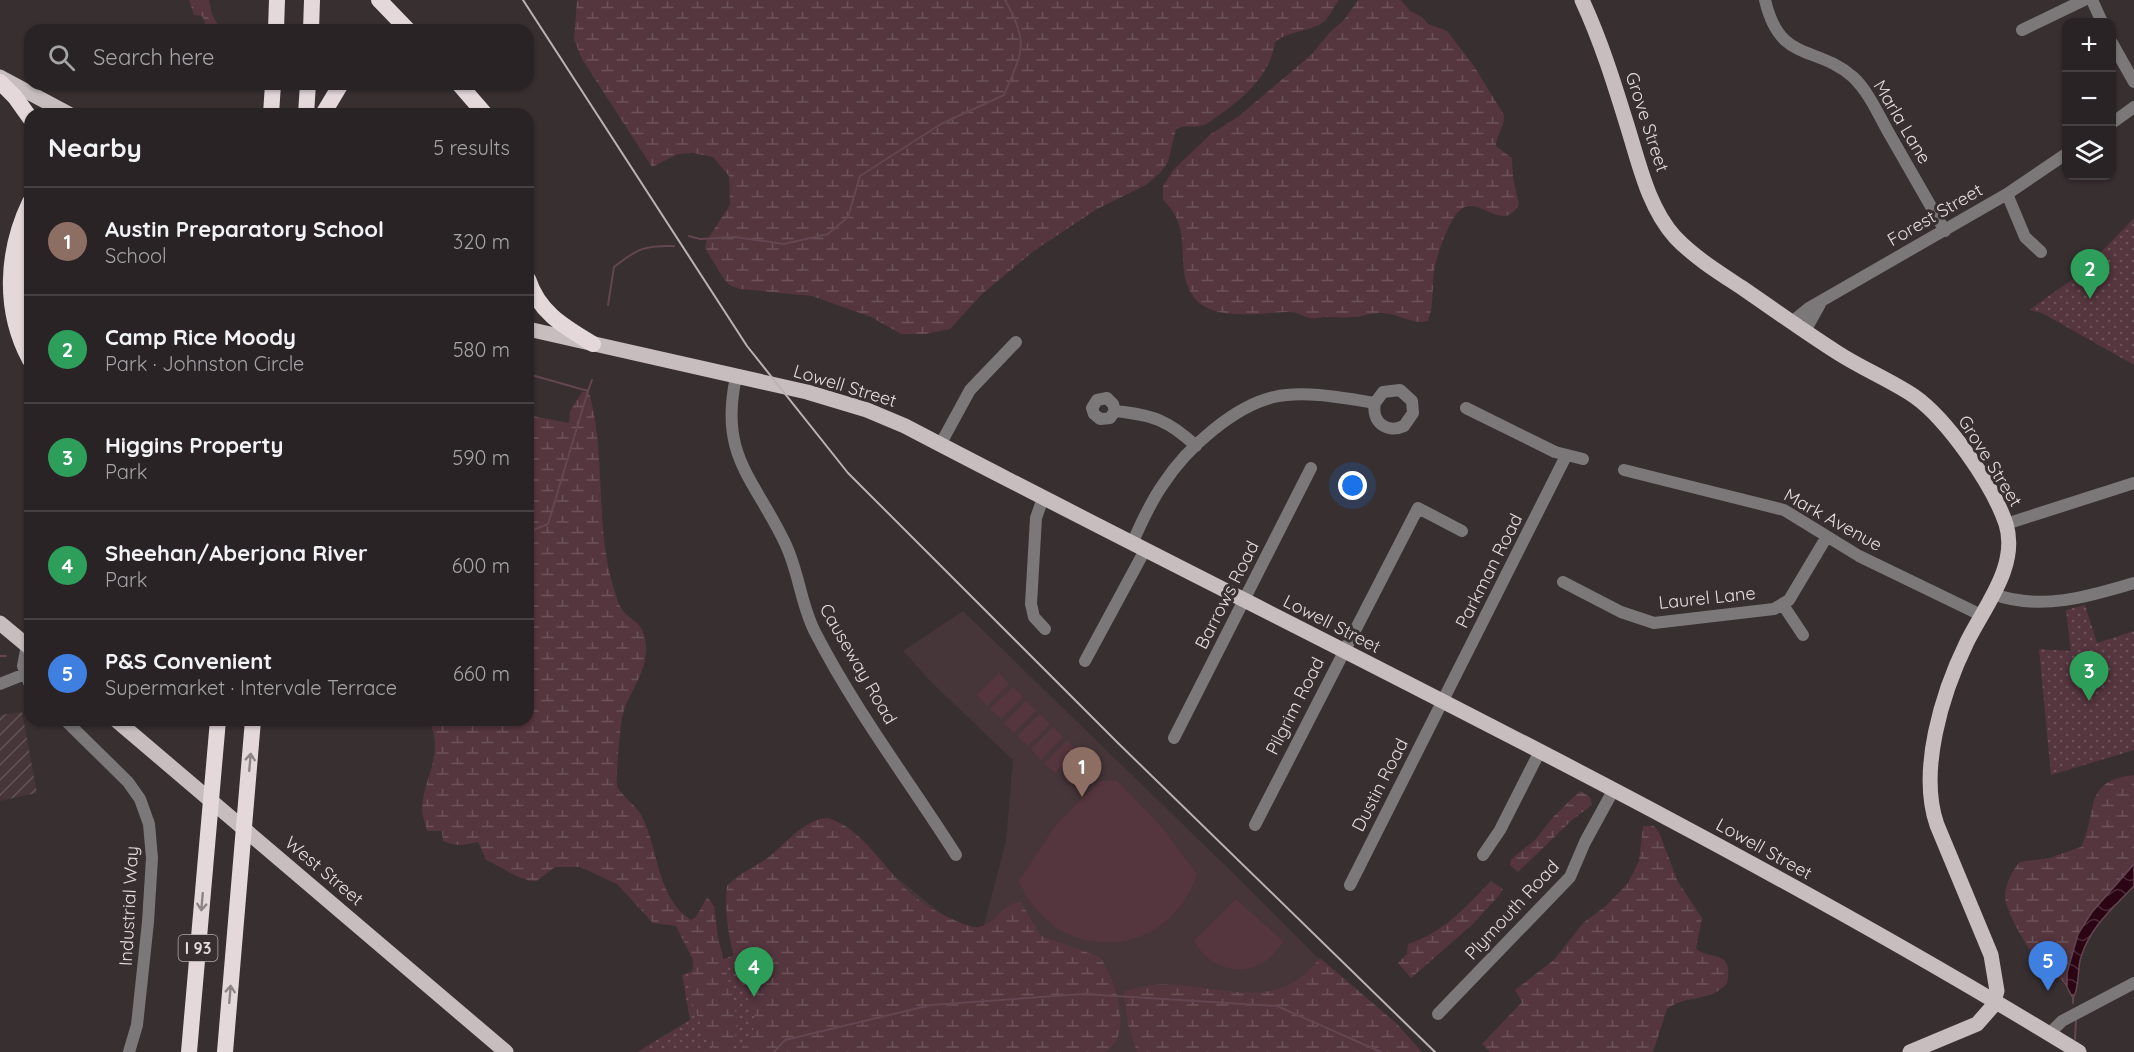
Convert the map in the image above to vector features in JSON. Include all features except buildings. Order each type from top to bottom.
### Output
[{"type":"highway","points":[[276,24],[277,0]]},
{"type":"highway","points":[[312,0],[312,24]]},
{"type":"highway","points":[[379,0],[402,24]]},
{"type":"highway","points":[[0,82],[15,96],[24,109]]},
{"type":"highway","points":[[271,108],[273,90]]},
{"type":"highway","points":[[307,108],[308,90]]},
{"type":"highway","points":[[327,108],[337,90]]},
{"type":"highway","points":[[464,90],[480,108]]},
{"type":"highway","points":[[480,90],[494,108]]},
{"type":"highway","points":[[24,216],[14,247],[11,276],[15,318],[24,343]]},
{"type":"highway","points":[[24,269],[24,299]]},
{"type":"highway","points":[[534,292],[539,302],[552,317],[593,344]]},
{"type":"highway","points":[[208,726],[213,780]]},
{"type":"highway","name":"I 93","points":[[189,1052],[218,726]]},
{"type":"highway","name":"I 93","points":[[225,1052],[252,726]]},
{"type":"main road","name":"Grove Street","points":[[1582,0],[1601,46],[1651,197],[1659,216],[1675,237],[1692,252],[1839,353],[1904,390],[1929,408],[1961,446],[1995,500],[2006,524],[2007,556],[1993,594],[1962,654],[1947,693],[1930,769],[1929,791],[1937,825],[1993,959],[1997,980],[1995,1002]]},
{"type":"main road","points":[[0,77],[24,90]]},
{"type":"main road","points":[[24,90],[58,108]]},
{"type":"main road","name":"Lowell Street","points":[[534,330],[807,392],[874,413],[1614,789],[1995,1002],[2079,1052]]},
{"type":"main road","points":[[0,622],[24,643]]},
{"type":"main road","name":"West Street","points":[[123,726],[506,1052]]},
{"type":"main road","points":[[1910,1052],[1977,1024],[1995,1002]]},
{"type":"street","name":"Marla Lane","points":[[1765,0],[1774,26],[1784,40],[1799,50],[1838,67],[1863,89],[1945,231]]},
{"type":"street","points":[[2022,30],[2084,0]]},
{"type":"street","points":[[2092,0],[2100,18]]},
{"type":"street","points":[[2116,50],[2134,82]]},
{"type":"street","points":[[2116,120],[2134,107]]},
{"type":"street","name":"Forest Street","points":[[1799,326],[1820,303],[2007,194],[2062,157]]},
{"type":"street","points":[[2007,194],[2025,237],[2041,252]]},
{"type":"street","points":[[940,445],[977,382],[1016,342]]},
{"type":"street","name":"Causeway Road","points":[[736,376],[729,416],[737,453],[787,546],[810,622],[888,753],[956,855]]},
{"type":"street","points":[[1085,661],[1138,547],[1164,482],[1196,446],[1240,411],[1275,396],[1300,395],[1375,403]]},
{"type":"street","points":[[1466,408],[1566,456],[1583,459]]},
{"type":"street","points":[[1114,411],[1145,414],[1162,420],[1196,446]]},
{"type":"street","name":"Parkman Road","points":[[1443,702],[1566,456]]},
{"type":"street","name":"Barrows Road","points":[[1174,738],[1311,468]]},
{"type":"street","name":"Mark Avenue","points":[[1624,470],[1775,507],[1799,518],[1826,538],[1879,567],[1981,615]]},
{"type":"street","points":[[2006,524],[2134,483]]},
{"type":"street","points":[[1043,498],[1036,518],[1031,604],[1033,615],[1045,629]]},
{"type":"street","name":"Pilgrim Road","points":[[1255,825],[1418,508],[1462,531]]},
{"type":"street","name":"Laurel Lane","points":[[1563,582],[1621,612],[1654,623],[1771,609],[1783,605],[1794,592],[1826,538]]},
{"type":"street","points":[[1993,594],[2018,600],[2066,601],[2134,583]]},
{"type":"street","points":[[1783,605],[1803,635]]},
{"type":"street","points":[[0,684],[24,680]]},
{"type":"street","name":"Dustin Road","points":[[1350,885],[1443,702]]},
{"type":"street","name":"Industrial Way","points":[[71,726],[128,782],[140,799],[149,824],[152,858],[148,922],[137,1024],[129,1052]]},
{"type":"street","points":[[1483,855],[1500,830],[1540,751]]},
{"type":"street","name":"Plymouth Road","points":[[1438,1014],[1570,877],[1585,842],[1614,789]]},
{"type":"street","points":[[2049,1034],[2062,1021],[2134,983]]},
{"type":"shaded area","points":[[963,611],[1230,870],[1412,1052],[777,1052],[843,834],[979,944],[1006,841],[1013,760],[932,683],[903,651]]},
{"type":"shaded area","points":[[22,712],[37,793],[0,801],[0,715]]},
{"type":"green space","points":[[189,0],[209,0],[217,24],[204,24],[202,16],[194,15]]},
{"type":"green space","points":[[577,0],[1339,0],[1321,24],[1287,35],[1275,42],[1272,55],[1259,79],[1230,107],[1205,125],[1176,129],[1168,162],[1160,173],[1146,185],[1097,209],[1035,250],[982,294],[950,329],[926,334],[901,334],[871,317],[812,296],[740,289],[731,286],[724,279],[705,248],[707,240],[730,205],[729,176],[713,157],[693,153],[678,154],[652,167],[582,59],[574,39]]},
{"type":"green space","points":[[1358,0],[1401,0],[1410,11],[1422,17],[1428,24],[1447,31],[1474,66],[1504,115],[1496,146],[1512,158],[1513,178],[1519,204],[1513,213],[1505,216],[1474,206],[1466,207],[1455,216],[1436,260],[1428,321],[1415,321],[1386,313],[1355,317],[1313,318],[1293,312],[1236,314],[1210,309],[1199,303],[1186,282],[1181,235],[1173,211],[1163,200],[1163,186],[1174,169],[1211,134],[1239,116],[1312,54],[1329,33],[1344,20]]},
{"type":"green space","points":[[2134,218],[2134,365],[2042,313],[2029,310],[2080,274]]},
{"type":"green space","points":[[582,392],[589,392],[598,441],[604,540],[608,565],[619,604],[639,626],[645,637],[644,664],[622,719],[617,786],[641,815],[671,899],[691,920],[696,917],[707,897],[714,906],[718,937],[738,1026],[733,1043],[720,1050],[709,1046],[691,1000],[693,960],[676,926],[653,923],[617,884],[580,867],[555,867],[537,881],[518,877],[486,860],[478,842],[456,845],[443,841],[442,831],[427,831],[423,816],[423,797],[435,747],[431,726],[534,726],[534,416],[569,423],[570,411]]},
{"type":"green space","points":[[2085,605],[2097,643],[2134,631],[2134,750],[2051,775],[2039,649],[2071,651],[2066,610]]},
{"type":"green space","points":[[999,673],[1009,684],[987,706],[977,695]]},
{"type":"green space","points":[[1013,687],[1023,697],[1001,719],[990,709]]},
{"type":"green space","points":[[1026,701],[1036,711],[1014,733],[1004,723]]},
{"type":"green space","points":[[1040,714],[1050,724],[1028,746],[1017,736]]},
{"type":"green space","points":[[1053,727],[1063,737],[1041,760],[1031,749]]},
{"type":"green space","points":[[1067,741],[1077,751],[1055,773],[1044,763]]},
{"type":"green space","points":[[2134,775],[2134,864],[2103,899],[2087,922],[2072,959],[2067,987],[2042,966],[2032,952],[2009,912],[2005,892],[2014,869],[2020,862],[2049,858],[2081,847],[2094,800],[2099,791],[2117,778]]},
{"type":"green space","points":[[1116,780],[1160,825],[1197,874],[1182,903],[1162,925],[1137,938],[1110,943],[1083,940],[1058,928],[1036,909],[1019,881],[1056,825],[1100,781]]},
{"type":"green space","points":[[1580,791],[1590,797],[1592,805],[1572,820],[1518,872],[1510,865],[1511,859],[1535,840],[1554,816]]},
{"type":"green space","points":[[828,818],[852,831],[909,892],[922,903],[945,916],[969,926],[984,926],[1014,903],[1021,902],[1041,936],[1100,957],[1111,979],[1119,1006],[1121,1020],[1114,1044],[1105,1052],[739,1052],[752,1032],[755,1018],[754,1010],[743,988],[730,938],[726,912],[727,886],[770,856],[804,827],[820,819]]},
{"type":"green space","points":[[1643,826],[1654,826],[1659,832],[1678,882],[1702,918],[1696,948],[1701,952],[1718,957],[1727,964],[1727,983],[1714,993],[1682,1001],[1667,1009],[1653,1052],[1490,1052],[1482,1044],[1522,1002],[1515,990],[1554,960],[1583,923],[1606,906],[1628,883],[1639,861]]},
{"type":"green space","points":[[1491,881],[1503,889],[1500,894],[1473,924],[1411,978],[1398,963],[1407,954],[1408,944],[1444,925]]},
{"type":"green space","points":[[1236,899],[1283,941],[1274,954],[1263,963],[1251,968],[1225,967],[1213,962],[1202,953],[1194,940]]},
{"type":"green space","points":[[831,918],[777,1052],[637,1052],[690,1020],[682,975]]},
{"type":"green space","points":[[1320,958],[1396,1023],[1422,1052],[1137,1052],[1128,1025],[1124,992],[1149,985],[1175,985],[1252,993],[1276,989],[1299,979]]},
{"type":"water","points":[[2134,864],[2134,886],[2103,918],[2085,946],[2080,962],[2077,989],[2073,998],[2067,987],[2067,973],[2078,934],[2092,912]]},
{"type":"waterway","points":[[689,236],[700,239],[735,237],[784,244],[828,234],[848,217],[860,176],[941,124],[1004,95],[1021,48],[1018,27],[1005,0]]},
{"type":"waterway","points":[[608,305],[614,267],[641,249],[674,246]]},
{"type":"waterway","points":[[534,376],[588,391],[592,380]]},
{"type":"waterway","points":[[534,530],[548,524],[588,391]]},
{"type":"waterway","points":[[0,656],[6,656]]},
{"type":"waterway","points":[[774,1052],[785,1040],[931,1005],[1083,994],[1277,1006],[1381,1052]]},
{"type":"waterway","points":[[2073,995],[2073,1003]]},
{"type":"waterway","points":[[2075,1039],[2076,1019]]},
{"type":"railway","points":[[523,0],[747,346],[848,473],[1119,744],[1435,1052]]},
{"type":"place","name":"Camp Rice Moody","points":[[2090,299]]},
{"type":"place","name":"Higgins Property","points":[[2089,701]]},
{"type":"place","name":"Austin Preparatory School","points":[[1082,797]]},
{"type":"place","name":"P&S Convenient","points":[[2048,991]]},
{"type":"place","name":"Sheehan/Aberjona River","points":[[754,997]]}]
